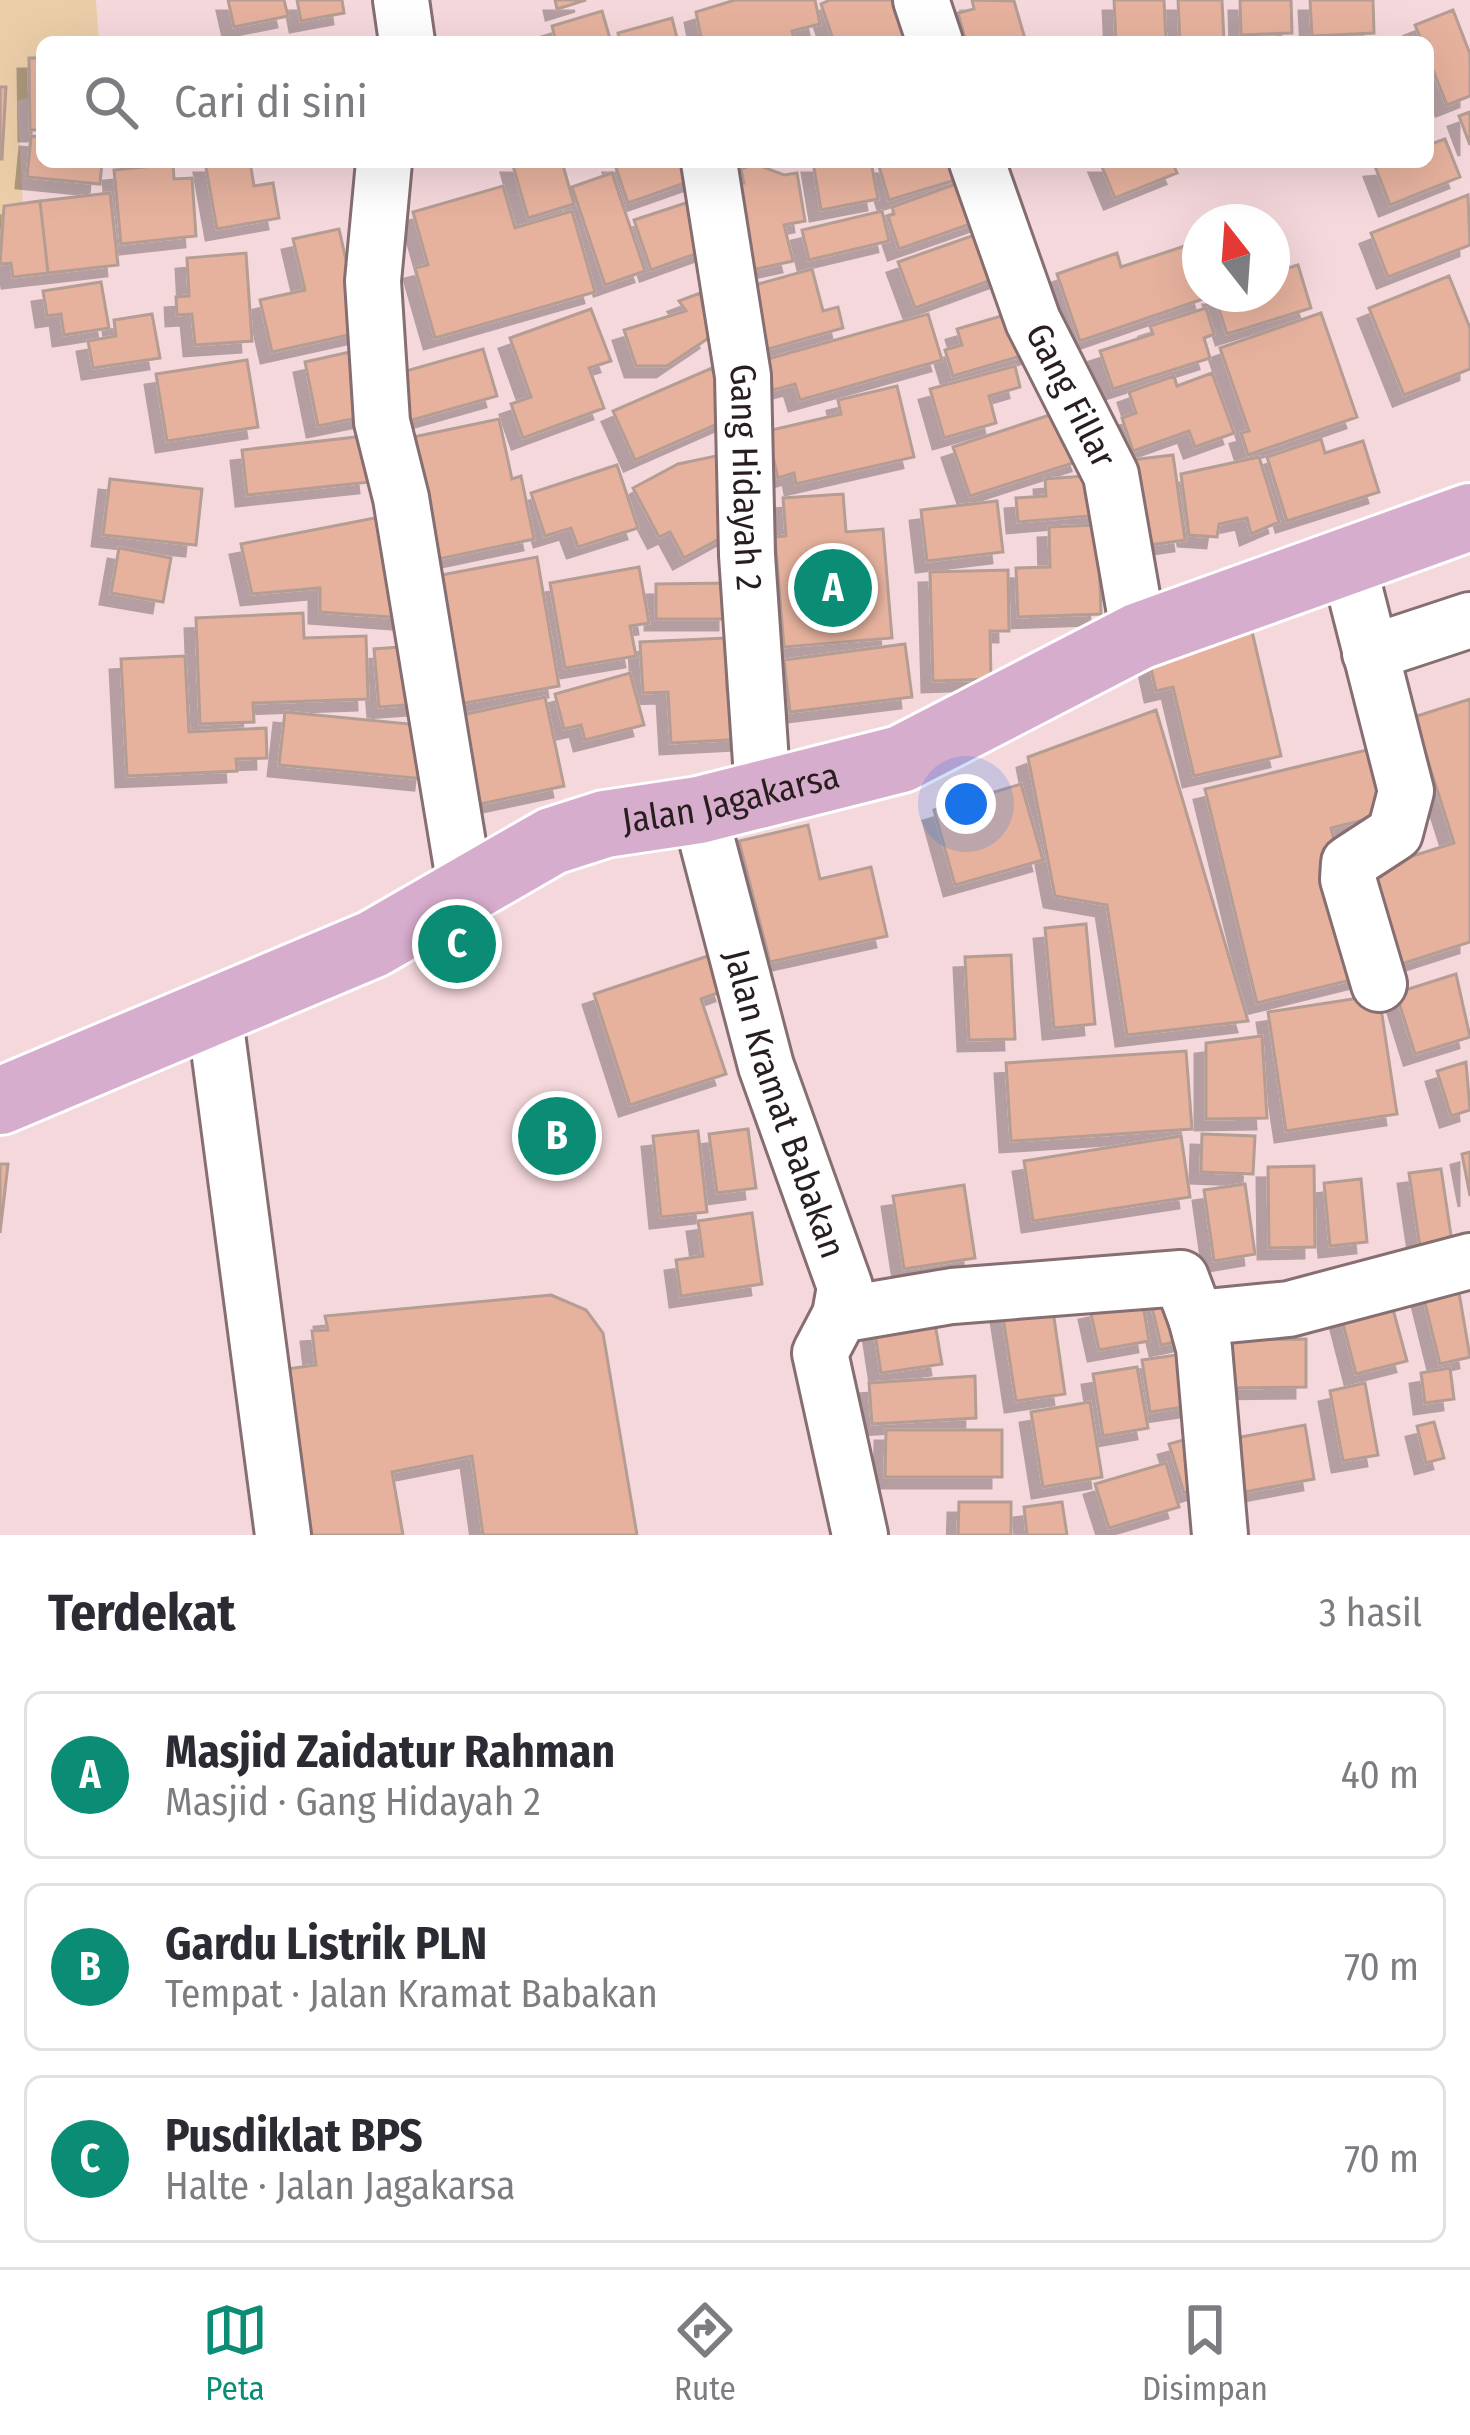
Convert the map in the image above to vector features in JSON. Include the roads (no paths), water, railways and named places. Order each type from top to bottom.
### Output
[{"type":"main road","name":"Jalan Jagakarsa","points":[[0,1101],[373,944],[552,841],[605,824],[699,810],[902,759],[1139,635],[1470,518]]},
{"type":"street","points":[[401,0],[406,36]]},
{"type":"street","points":[[921,0],[933,36]]},
{"type":"street","points":[[383,168],[373,281],[382,422],[401,498],[466,892]]},
{"type":"street","name":"Gang Hidayah 2","points":[[710,168],[743,376],[750,623],[763,792]]},
{"type":"street","name":"Gang Fillar","points":[[979,168],[1034,321],[1111,475],[1139,635]]},
{"type":"street","points":[[1348,563],[1406,791],[1395,833],[1349,863],[1348,879],[1379,983]]},
{"type":"street","points":[[1370,653],[1470,620]]},
{"type":"street","name":"Jalan Kramat Babakan","points":[[699,810],[766,1066],[844,1287],[840,1315],[825,1338],[822,1375],[860,1535]]},
{"type":"street","points":[[214,1011],[283,1535]]},
{"type":"street","points":[[1196,1318],[1289,1309],[1470,1261]]},
{"type":"street","points":[[840,1315],[952,1296],[1181,1278],[1196,1318],[1220,1535]]},
{"type":"place","name":"Masjid Zaidatur Rahman","points":[[833,588]]},
{"type":"place","name":"Pusdiklat BPS","points":[[457,944]]},
{"type":"place","name":"Gardu Listrik PLN","points":[[557,1136]]}]
